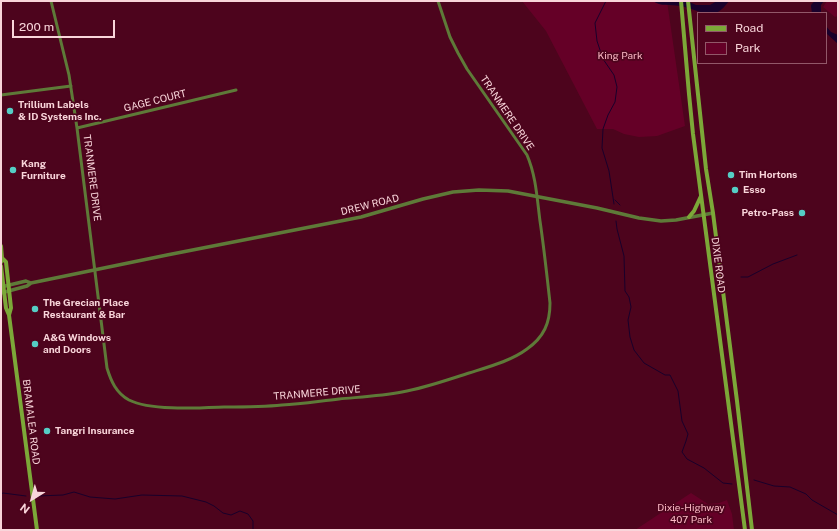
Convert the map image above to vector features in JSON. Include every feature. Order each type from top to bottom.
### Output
[{"type":"main road","name":"DIXIE ROAD","points":[[681,1],[688,94],[745,530]]},
{"type":"main road","name":"DIXIE ROAD","points":[[688,1],[706,169],[713,213],[752,530]]},
{"type":"main road","points":[[689,217],[701,196]]},
{"type":"main road","name":"BRAMALEA ROAD","points":[[1,246],[2,260],[6,262],[11,308],[9,315]]},
{"type":"main road","name":"BRAMALEA ROAD","points":[[1,266],[2,293],[9,315],[37,530]]},
{"type":"street","name":"TRANMERE DRIVE","points":[[51,1],[71,86],[107,368],[113,386],[128,400],[154,406],[172,408],[266,406],[377,396],[403,392],[442,382],[507,360],[527,350],[537,342],[544,333],[550,313],[550,303],[534,174],[527,155],[467,69],[458,53],[450,37],[438,1]]},
{"type":"street","points":[[1,95],[71,86]]},
{"type":"street","name":"GAGE COURT","points":[[77,128],[236,90]]},
{"type":"street","name":"DREW ROAD","points":[[2,293],[27,286],[31,283],[361,217],[453,192],[478,190],[508,191],[639,218],[661,221],[676,220],[713,213]]},
{"type":"street","name":"DREW ROAD","points":[[2,287],[26,281],[31,283]]},
{"type":"green space","name":"King Park","points":[[522,1],[667,1],[685,126],[657,136],[639,137],[624,134],[613,129],[597,129],[546,31]]},
{"type":"green space","points":[[827,1],[838,1],[838,16],[835,17],[823,7]]},
{"type":"green space","name":"Dixie-Highway 407 Park","points":[[691,493],[708,504],[719,503],[727,500],[732,514],[734,530],[635,530]]},
{"type":"shaded area","points":[[653,1],[687,1],[696,5],[710,5],[717,1],[729,1],[723,8],[716,12],[701,12],[680,6],[662,5]]},
{"type":"shaded area","points":[[815,1],[824,1],[821,5],[821,12],[814,12]]},
{"type":"shaded area","points":[[827,27],[831,32],[838,35],[838,44],[827,34]]},
{"type":"waterway","points":[[606,1],[595,23],[597,41],[603,59],[614,75],[617,87],[615,102],[603,129],[602,148],[609,171],[614,204]]},
{"type":"waterway","points":[[815,12],[814,6],[819,1]]},
{"type":"waterway","points":[[615,200],[620,205]]},
{"type":"waterway","points":[[616,221],[624,256],[625,291],[629,297],[631,307],[628,320],[630,337],[634,350],[644,363],[665,375],[670,375],[678,391],[682,421],[688,434],[682,452],[687,459],[704,468],[723,483],[732,484]]},
{"type":"waterway","points":[[741,277],[748,277],[773,264],[797,255]]},
{"type":"waterway","points":[[754,480],[774,486],[790,487],[806,494],[812,500],[838,515]]},
{"type":"waterway","points":[[38,496],[63,495],[74,492],[90,497],[115,499],[142,495],[182,496],[206,502],[223,513],[231,515],[240,511],[248,514],[253,521],[253,530]]},
{"type":"waterway","points":[[1,494],[26,496]]},
{"type":"place","name":"Trillium Labels & ID Systems Inc.","points":[[10,111]]},
{"type":"place","name":"Kang Furniture","points":[[13,170]]},
{"type":"place","name":"Tim Hortons","points":[[731,175]]},
{"type":"place","name":"Esso","points":[[735,190]]},
{"type":"place","name":"Petro-Pass","points":[[802,213]]},
{"type":"place","name":"The Grecian Place Restaurant & Bar","points":[[35,309]]},
{"type":"place","name":"A&G Windows and Doors","points":[[35,344]]},
{"type":"place","name":"Tangri Insurance","points":[[47,431]]}]
